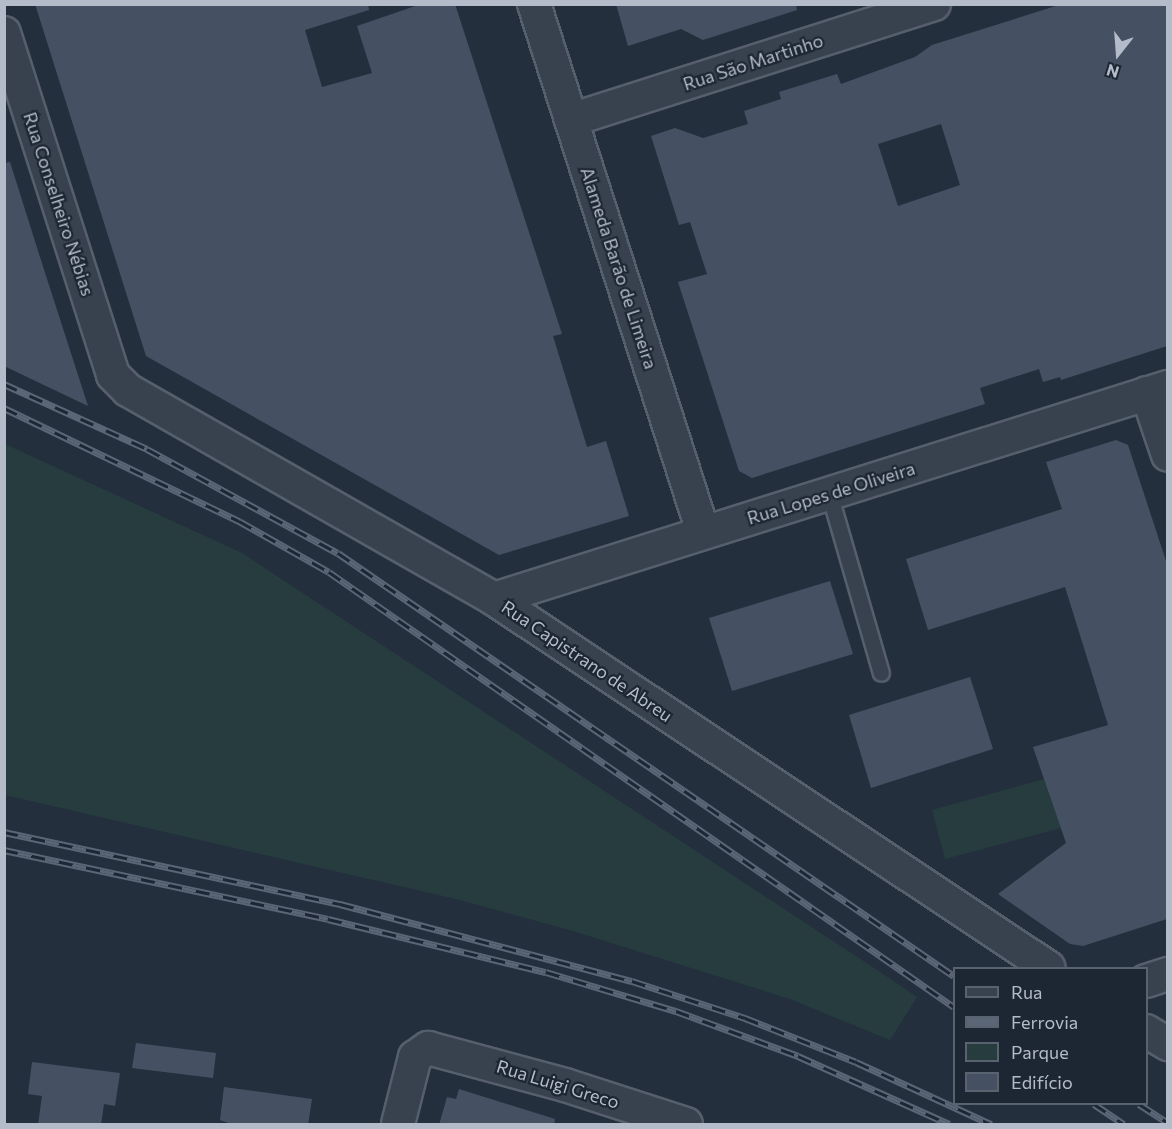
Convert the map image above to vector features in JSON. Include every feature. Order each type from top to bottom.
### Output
[{"type":"street","name":"Alameda Barão de Limeira","points":[[534,4],[703,532]]},
{"type":"street","name":"Rua São Martinho","points":[[572,120],[934,4]]},
{"type":"street","name":"Rua Conselheiro Nébias","points":[[4,33],[113,375]]},
{"type":"street","name":"Rua Capistrano de Abreu","points":[[113,375],[128,390],[494,598],[1046,967]]},
{"type":"street","name":"Rua Lopes de Oliveira","points":[[494,598],[1157,390]]},
{"type":"street","points":[[1157,390],[1167,455]]},
{"type":"street","points":[[1148,980],[1167,974]]},
{"type":"street","points":[[1148,1032],[1167,1044]]},
{"type":"street","name":"Rua Luigi Greco","points":[[398,1125],[415,1057],[428,1048],[565,1085],[686,1125]]},
{"type":"lane","points":[[828,493],[882,673]]},
{"type":"green space","points":[[5,444],[242,553],[868,964],[917,997],[890,1040],[790,999],[573,931],[456,899],[5,795]]},
{"type":"green space","points":[[1044,779],[1061,828],[945,859],[932,810]]},
{"type":"building","points":[[35,4],[368,4],[369,10],[305,30],[322,87],[372,73],[357,26],[421,4],[455,4],[562,334],[553,336],[587,447],[606,441],[629,516],[499,555],[146,356]]},
{"type":"building","points":[[616,4],[796,4],[797,10],[703,40],[681,29],[628,46]]},
{"type":"building","points":[[1062,4],[1167,4],[1167,346],[1061,380],[1060,377],[1043,382],[1039,369],[980,388],[985,404],[752,478],[739,471],[678,282],[707,274],[690,222],[679,225],[651,136],[675,128],[703,138],[748,124],[744,111],[781,99],[779,92],[837,74],[841,84],[915,57],[932,45]],"holes":[[[941,124],[960,185],[898,206],[878,144]]]},
{"type":"building","points":[[10,162],[88,406],[4,366],[4,163]]},
{"type":"building","points":[[1116,440],[1128,445],[1167,564],[1167,919],[1083,946],[1070,944],[998,894],[1066,843],[1033,747],[1108,725],[1065,587],[928,630],[906,559],[1062,509],[1046,462]]},
{"type":"building","points":[[830,581],[853,654],[732,691],[709,618]]},
{"type":"building","points":[[970,677],[993,749],[871,788],[849,715]]},
{"type":"building","points":[[136,1043],[216,1053],[213,1078],[132,1068]]},
{"type":"building","points":[[32,1062],[120,1073],[115,1106],[104,1104],[101,1125],[38,1125],[42,1096],[28,1094]]},
{"type":"building","points":[[224,1087],[312,1099],[308,1125],[234,1125],[220,1120]]},
{"type":"building","points":[[459,1089],[555,1119],[554,1125],[439,1125],[447,1097],[456,1099]]},
{"type":"railway","points":[[4,384],[147,449],[338,553],[953,975]]},
{"type":"railway","points":[[4,408],[239,521],[329,572],[953,1006]]},
{"type":"railway","points":[[4,832],[340,904],[632,981],[745,1018],[856,1062],[991,1124]]},
{"type":"railway","points":[[4,850],[328,919],[546,972],[676,1011],[798,1056],[949,1124]]},
{"type":"railway","points":[[1096,1105],[1124,1124]]},
{"type":"railway","points":[[1141,1105],[1168,1123]]}]
